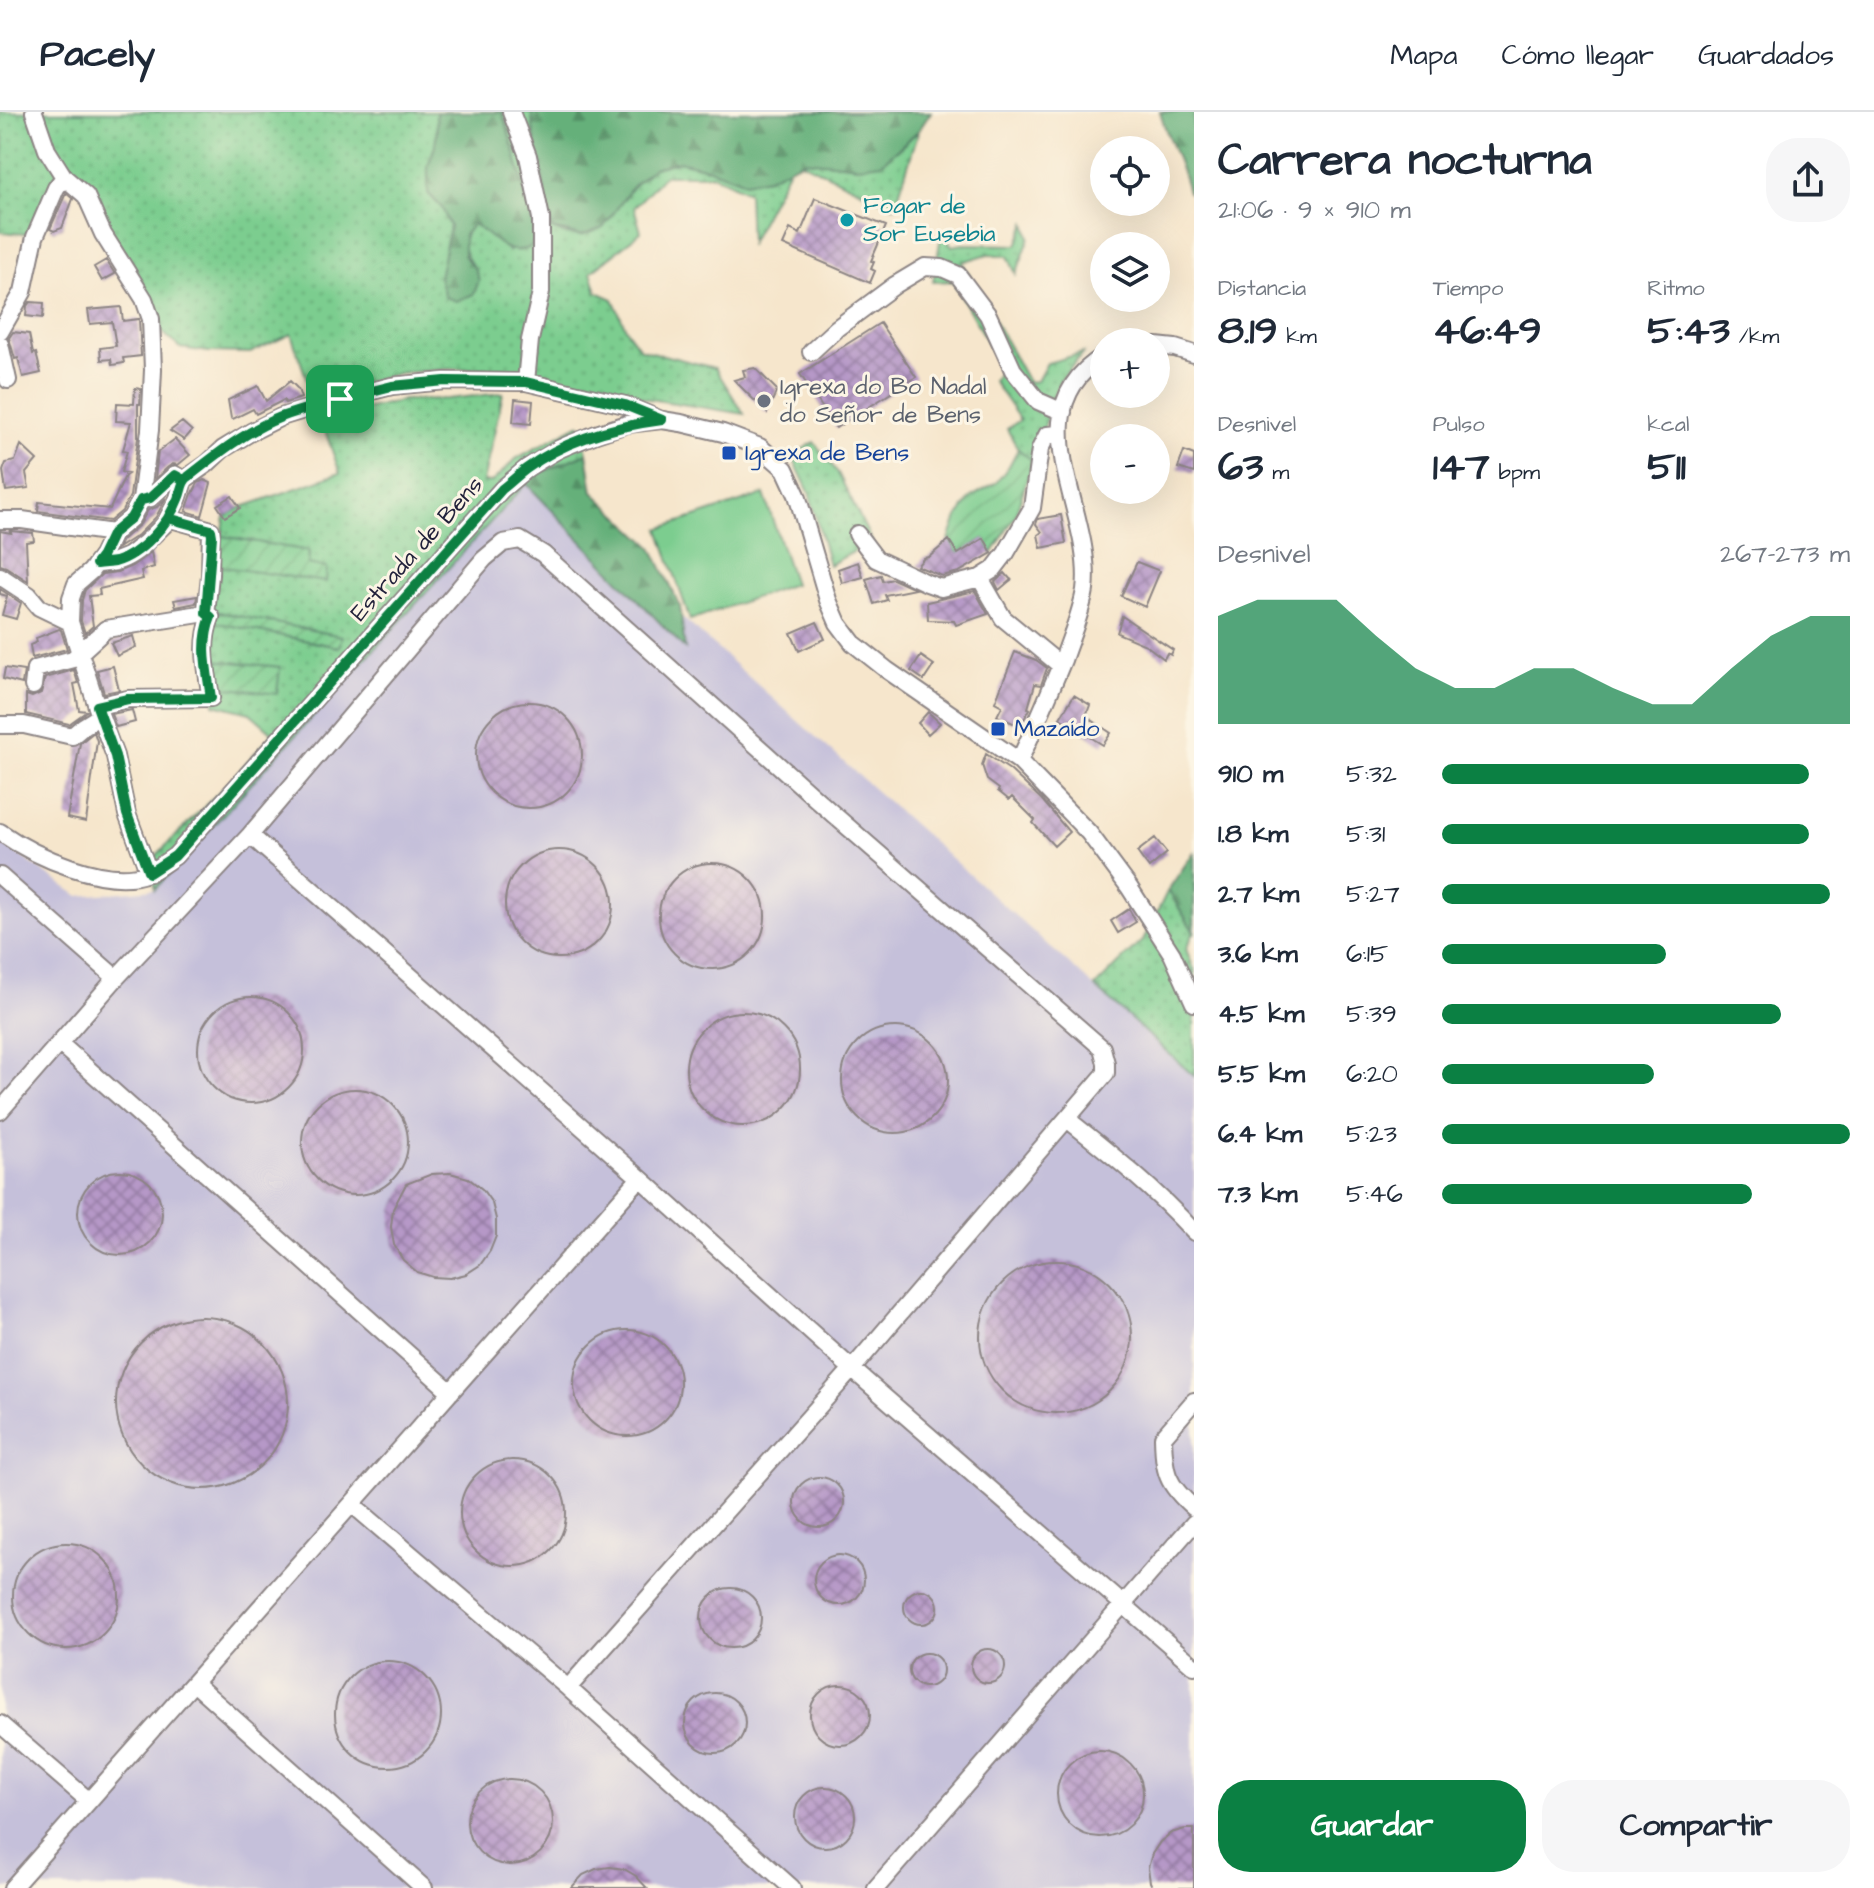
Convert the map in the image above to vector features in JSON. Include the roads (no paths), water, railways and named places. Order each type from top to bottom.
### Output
[{"type":"street","points":[[0,832],[44,857],[74,869],[106,876],[149,873],[127,814],[115,756],[70,622],[71,598],[76,584],[96,564],[113,533],[131,518],[141,500],[150,430],[153,370],[151,319],[144,299],[109,245],[86,196],[64,177],[47,150],[34,112]]},
{"type":"street","points":[[511,112],[528,156],[541,218],[541,292],[530,340],[526,382]]},
{"type":"street","points":[[0,332],[23,292],[35,237],[56,188],[64,177]]},
{"type":"street","points":[[811,352],[837,328],[895,285],[925,267],[942,268],[958,275],[988,315],[1013,370],[1038,401],[1063,412]]},
{"type":"street","points":[[0,344],[8,380]]},
{"type":"street","points":[[1170,347],[1194,354]]},
{"type":"street","points":[[1019,761],[1040,717],[1082,610],[1085,560],[1059,434],[1068,395],[1077,378],[1090,365]]},
{"type":"street","points":[[96,564],[128,556],[145,543],[165,524],[184,480],[223,449],[281,417],[340,399],[392,386],[445,381],[526,382],[625,405],[662,420]]},
{"type":"street","points":[[598,399],[627,424]]},
{"type":"street","points":[[596,434],[602,418],[598,399]]},
{"type":"street","points":[[625,405],[629,413],[627,424]]},
{"type":"street","name":"Estrada de Bens","points":[[149,873],[175,856],[502,489],[527,468],[559,449],[627,424],[662,420],[723,433],[760,447],[785,469],[797,495],[828,600],[838,623],[853,643],[1019,761],[1089,833],[1129,887],[1172,954],[1194,1003]]},
{"type":"street","points":[[857,534],[876,559],[927,583],[941,588],[980,578],[993,570],[1006,553],[1032,508],[1040,449],[1047,435],[1059,434]]},
{"type":"street","points":[[141,500],[150,498],[175,475],[184,480]]},
{"type":"street","points":[[0,506],[22,520]]},
{"type":"street","points":[[168,518],[211,530],[206,613]]},
{"type":"street","points":[[0,520],[22,520],[113,533]]},
{"type":"street","points":[[0,1111],[116,978],[250,835],[484,559],[503,543],[520,540],[543,554],[833,814],[1102,1048],[1106,1073],[852,1369],[568,1688]]},
{"type":"street","points":[[0,576],[29,595],[39,607],[70,622]]},
{"type":"street","points":[[980,578],[1003,618],[1060,665]]},
{"type":"street","points":[[0,725],[24,725],[72,736],[99,711],[128,699],[211,698],[204,652],[206,629],[211,617],[206,613],[106,629],[73,659],[35,669],[33,686]]},
{"type":"street","points":[[250,835],[852,1369],[1194,1666]]},
{"type":"street","points":[[0,876],[116,978]]},
{"type":"street","points":[[59,1043],[451,1392]]},
{"type":"street","points":[[1067,1119],[1156,1194],[1194,1232]]},
{"type":"street","points":[[12,1888],[640,1178]]},
{"type":"street","points":[[1194,1401],[1163,1437],[1164,1468],[1177,1494],[1194,1508]]},
{"type":"street","points":[[353,1505],[568,1688],[792,1888]]},
{"type":"street","points":[[876,1888],[1194,1523]]},
{"type":"street","points":[[194,1683],[424,1888]]},
{"type":"street","points":[[0,1724],[89,1801]]},
{"type":"place","name":"Fogar de Sor Eusebia","points":[[847,220]]},
{"type":"place","name":"Igrexa do Bo Nadal do Señor de Bens","points":[[764,401]]},
{"type":"place","name":"Igrexa de Bens","points":[[729,453]]},
{"type":"place","name":"Mazaído","points":[[998,729]]}]
